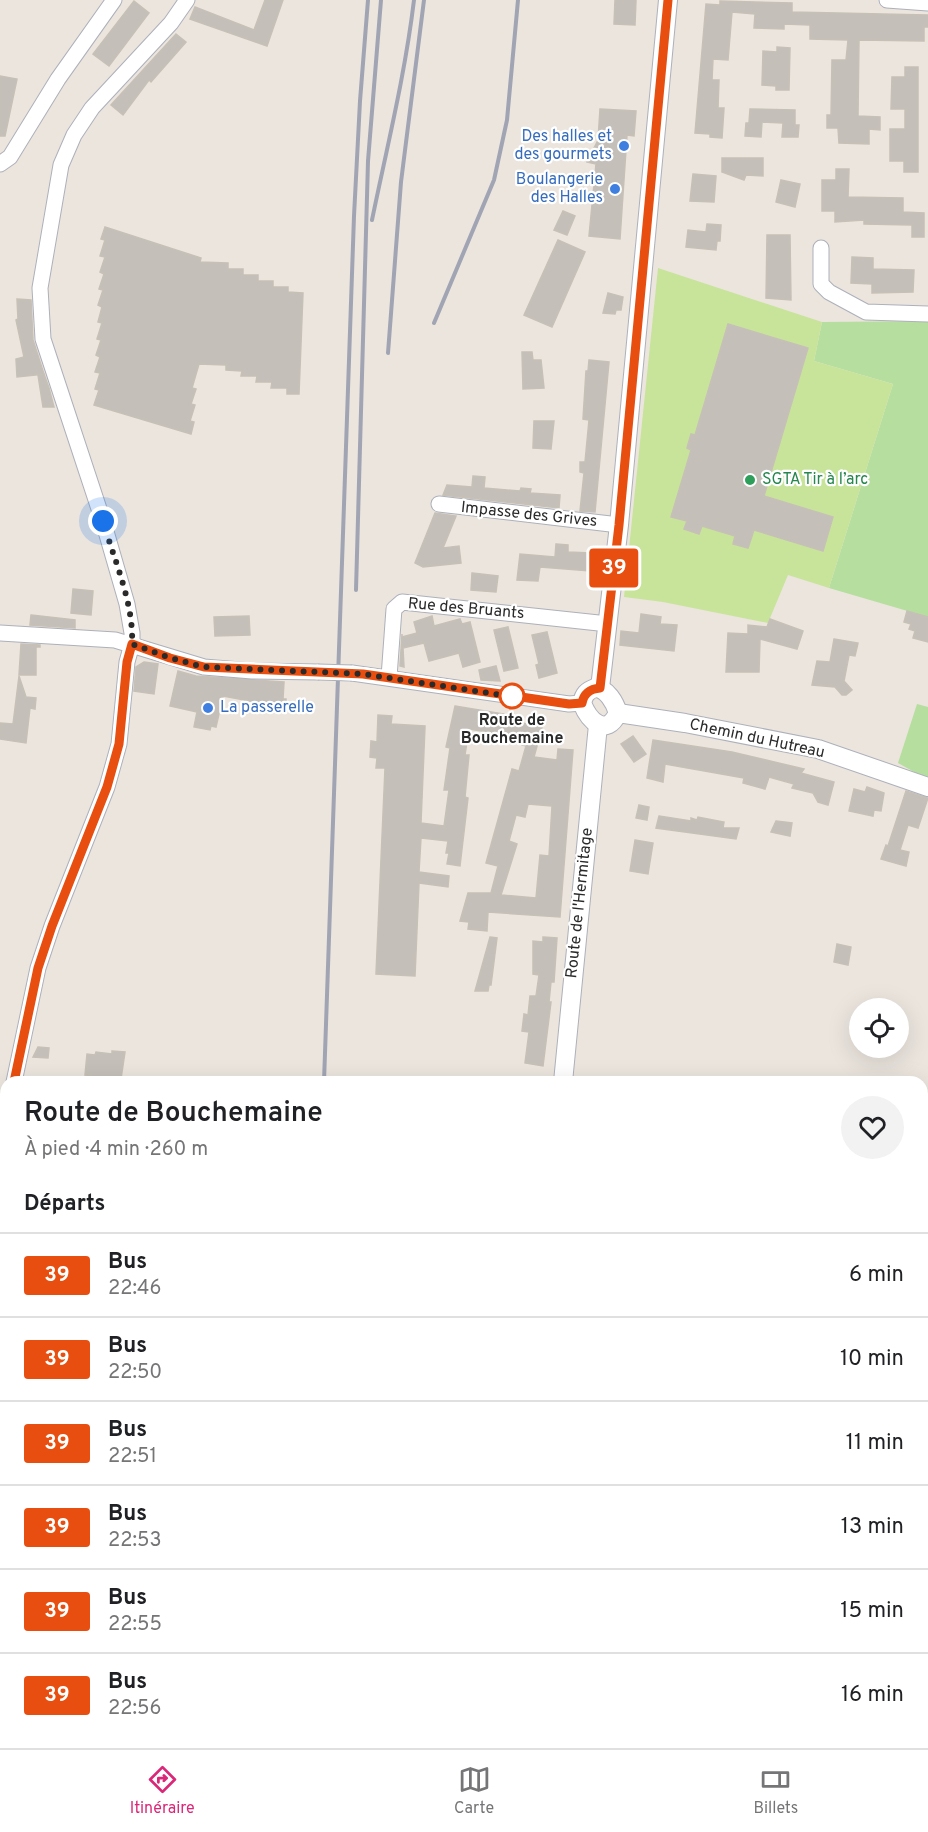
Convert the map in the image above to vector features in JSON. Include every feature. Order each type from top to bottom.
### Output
[{"type":"street","points":[[0,164],[10,156],[58,79],[114,0]]},
{"type":"street","points":[[15,1076],[42,958],[52,926],[110,776],[119,744],[127,662],[132,644],[132,625],[128,604],[43,339],[40,288],[61,165],[74,135],[92,108],[171,23],[187,0]]},
{"type":"street","points":[[600,688],[588,691],[583,696],[582,703],[589,716],[598,725],[604,725],[611,722],[618,713],[616,706],[600,688],[619,525],[668,0]]},
{"type":"street","points":[[887,0],[928,3]]},
{"type":"street","points":[[821,248],[821,284],[829,292],[866,312],[928,314]]},
{"type":"street","name":"Impasse des Grives","points":[[440,504],[619,525]]},
{"type":"street","name":"Rue des Bruants","points":[[389,677],[394,609],[402,602],[608,624]]},
{"type":"street","points":[[0,633],[104,639],[132,644],[204,667],[252,671],[352,673],[569,704],[582,703]]},
{"type":"street","name":"Chemin du Hutreau","points":[[618,713],[685,723],[818,749],[928,787]]},
{"type":"street","name":"Route de l'Hermitage","points":[[564,1076],[598,725]]},
{"type":"green space","name":"SGTA Tir à l’arc","points":[[658,268],[822,322],[814,361],[893,384],[829,588],[788,575],[768,623],[663,602],[624,597]]},
{"type":"green space","points":[[928,321],[928,617],[829,588],[893,384],[814,361],[822,322]]},
{"type":"green space","points":[[917,704],[928,707],[928,777],[898,763]]},
{"type":"building","points":[[265,0],[283,0],[267,46],[190,19],[195,7],[254,30]]},
{"type":"building","points":[[615,0],[636,0],[635,25],[614,24]]},
{"type":"building","points":[[134,1],[149,13],[109,66],[93,54]]},
{"type":"building","points":[[720,1],[792,3],[792,12],[928,15],[928,27],[924,27],[924,41],[859,40],[858,116],[880,117],[880,130],[869,129],[869,144],[839,143],[838,128],[827,128],[827,115],[831,115],[832,60],[846,60],[848,40],[810,39],[810,25],[784,24],[784,29],[754,28],[755,14],[732,12],[728,60],[713,59],[712,80],[719,80],[718,108],[724,108],[722,138],[710,137],[710,134],[695,133],[706,4],[720,5]]},
{"type":"building","points":[[176,34],[186,42],[151,82],[149,80],[123,115],[111,105]]},
{"type":"building","points":[[777,47],[790,48],[789,90],[776,90],[776,86],[762,85],[763,51],[777,52]]},
{"type":"building","points":[[905,67],[918,67],[918,172],[904,172],[904,161],[890,161],[890,129],[905,129],[905,109],[891,109],[892,77],[905,77]]},
{"type":"building","points":[[0,76],[17,79],[5,136],[0,136]]},
{"type":"building","points":[[600,109],[636,111],[634,136],[627,135],[620,239],[589,236],[596,164],[587,162],[598,140]]},
{"type":"building","points":[[750,109],[795,110],[795,125],[799,125],[798,137],[782,137],[783,123],[762,122],[761,137],[745,136]]},
{"type":"building","points":[[722,158],[763,158],[763,176],[746,175],[744,180],[722,172]]},
{"type":"building","points":[[836,169],[849,169],[848,197],[903,198],[903,212],[924,213],[924,237],[912,237],[912,225],[864,224],[864,220],[835,222],[835,211],[822,211],[822,180],[836,180]]},
{"type":"building","points":[[693,174],[716,176],[714,202],[690,201]]},
{"type":"building","points":[[781,180],[800,184],[795,207],[776,202]]},
{"type":"building","points":[[563,211],[575,216],[567,235],[554,230]]},
{"type":"building","points":[[707,224],[721,225],[720,241],[717,241],[716,250],[686,247],[688,230],[706,232]]},
{"type":"building","points":[[105,227],[201,258],[200,262],[228,263],[228,269],[243,269],[243,275],[258,275],[258,281],[273,281],[273,287],[288,287],[288,292],[303,293],[299,394],[287,394],[287,388],[271,388],[272,382],[256,382],[257,376],[241,376],[242,371],[226,370],[226,365],[199,364],[192,388],[196,389],[191,404],[195,405],[190,421],[194,422],[191,434],[94,405],[99,390],[95,389],[100,373],[95,372],[100,357],[96,355],[101,340],[97,339],[102,323],[98,322],[102,307],[98,305],[103,290],[99,289],[104,274],[100,272],[105,257],[100,256],[105,240],[101,239]]},
{"type":"building","points":[[767,235],[790,235],[791,300],[766,298]]},
{"type":"building","points":[[558,240],[585,252],[552,327],[524,315]]},
{"type":"building","points":[[852,257],[873,258],[873,269],[914,270],[913,292],[872,293],[872,284],[851,283]]},
{"type":"building","points":[[608,293],[623,297],[621,310],[616,310],[615,314],[603,313]]},
{"type":"building","points":[[17,299],[31,300],[33,340],[44,374],[17,377],[16,359],[24,357],[16,320],[18,319]]},
{"type":"building","points":[[728,324],[808,348],[764,496],[833,517],[823,551],[754,530],[748,548],[733,544],[735,536],[702,526],[699,534],[684,529],[687,521],[671,517],[691,450],[687,448],[691,434],[695,435]]},
{"type":"building","points":[[522,352],[532,352],[533,360],[541,360],[544,388],[523,389]]},
{"type":"building","points":[[589,360],[609,362],[595,512],[580,511],[584,473],[580,472],[580,462],[585,462],[589,420],[583,419],[586,371],[588,371]]},
{"type":"building","points":[[44,374],[54,407],[43,407],[38,375]]},
{"type":"building","points":[[534,421],[554,421],[551,449],[533,448]]},
{"type":"building","points":[[473,476],[485,477],[484,488],[520,491],[521,488],[531,489],[530,493],[560,495],[559,508],[443,495],[447,485],[472,487]]},
{"type":"building","points":[[435,513],[456,516],[443,548],[459,546],[461,563],[423,567],[415,563]]},
{"type":"building","points":[[556,544],[568,545],[568,552],[591,553],[590,571],[540,567],[538,581],[517,580],[520,554],[555,557]]},
{"type":"building","points":[[472,573],[498,576],[496,592],[471,590]]},
{"type":"building","points":[[73,589],[93,591],[91,615],[71,613]]},
{"type":"building","points":[[907,611],[928,617],[928,642],[913,638],[915,631],[909,629],[911,624],[904,622]]},
{"type":"building","points":[[641,614],[661,617],[660,624],[677,625],[674,651],[620,645],[621,631],[639,633]]},
{"type":"building","points":[[31,615],[75,620],[75,628],[30,625]]},
{"type":"building","points":[[249,616],[250,635],[215,636],[214,617]]},
{"type":"building","points":[[432,616],[434,626],[460,619],[462,624],[470,622],[480,662],[463,667],[459,653],[429,661],[424,643],[403,648],[404,667],[400,666],[402,634],[402,637],[417,633],[414,622]]},
{"type":"building","points":[[770,619],[803,631],[797,649],[760,639],[759,672],[726,672],[728,633],[748,634],[748,625],[767,627]]},
{"type":"building","points":[[508,627],[518,668],[504,671],[494,630]]},
{"type":"building","points":[[547,632],[557,673],[539,678],[536,665],[539,664],[532,635]]},
{"type":"building","points":[[834,639],[858,643],[855,656],[849,655],[844,681],[852,690],[846,695],[842,695],[835,687],[812,685],[817,661],[830,662]]},
{"type":"building","points":[[21,644],[40,645],[36,647],[36,675],[19,675]]},
{"type":"building","points":[[144,662],[158,664],[154,694],[134,691],[136,667]]},
{"type":"building","points":[[496,666],[500,681],[481,680],[479,670]]},
{"type":"building","points":[[178,671],[196,676],[284,682],[283,699],[286,699],[286,710],[255,707],[255,702],[223,696],[216,727],[211,726],[210,730],[194,727],[197,712],[170,706]]},
{"type":"building","points":[[19,676],[26,697],[36,698],[35,709],[30,708],[26,743],[0,739],[0,723],[13,724]]},
{"type":"building","points":[[455,706],[504,714],[503,718],[542,728],[534,757],[557,760],[558,749],[573,750],[560,917],[488,912],[487,931],[468,929],[469,922],[460,921],[468,893],[491,893],[498,866],[486,863],[512,769],[519,771],[526,746],[517,743],[519,737],[469,729],[465,755],[469,755],[465,797],[468,798],[460,866],[447,864],[448,841],[421,838],[419,872],[449,876],[448,887],[419,883],[415,976],[376,974],[385,768],[376,768],[377,758],[370,757],[371,741],[377,742],[378,715],[392,716],[391,724],[425,726],[421,823],[444,826],[449,790],[444,790],[450,748],[446,747]],"holes":[[[528,804],[552,806],[549,856],[540,855],[536,898],[501,895],[517,844],[509,841],[516,815],[525,817]]]},
{"type":"building","points":[[633,736],[646,754],[634,762],[621,744]]},
{"type":"building","points":[[653,740],[732,752],[804,769],[801,773],[834,782],[828,805],[818,802],[813,793],[792,788],[794,784],[769,777],[765,789],[743,783],[744,778],[665,764],[663,782],[647,778]]},
{"type":"building","points":[[867,787],[884,793],[881,811],[874,810],[873,816],[849,811],[854,789],[865,792]]},
{"type":"building","points":[[906,791],[928,798],[918,828],[908,825],[900,850],[909,852],[906,866],[881,859],[886,845],[888,846]]},
{"type":"building","points":[[639,805],[649,807],[647,820],[636,818]]},
{"type":"building","points":[[659,816],[691,821],[691,818],[697,820],[698,817],[724,822],[723,828],[739,828],[736,839],[656,828]]},
{"type":"building","points":[[776,821],[792,823],[790,836],[771,832]]},
{"type":"building","points":[[635,840],[653,843],[648,874],[630,871]]},
{"type":"building","points":[[490,937],[497,938],[491,985],[488,991],[475,991]]},
{"type":"building","points":[[543,937],[557,938],[554,982],[551,982],[549,1002],[551,1002],[543,1066],[525,1063],[529,1032],[522,1031],[524,1014],[528,1015],[530,996],[536,996],[539,975],[533,974],[533,941],[543,942]]},
{"type":"building","points":[[837,944],[851,947],[848,965],[834,962]]},
{"type":"building","points":[[38,1047],[49,1048],[48,1058],[33,1057]]},
{"type":"building","points":[[112,1051],[125,1052],[121,1076],[85,1075],[87,1054],[95,1055],[96,1052],[112,1054]]},
{"type":"railway","points":[[324,1076],[354,216],[368,0]]},
{"type":"railway","points":[[356,590],[368,161],[381,0]]},
{"type":"railway","points":[[372,220],[401,83],[414,0]]},
{"type":"railway","points":[[388,353],[401,182],[424,0]]},
{"type":"railway","points":[[434,323],[494,180],[507,120],[518,0]]},
{"type":"bus line","name":"39","points":[[16,1076],[38,968],[52,926],[107,787],[119,744],[127,662],[132,644],[204,667],[252,671],[363,674],[569,704],[582,703],[583,696],[588,691],[600,688],[619,525],[668,0]]},
{"type":"place","name":"Des halles et des gourmets","points":[[624,146]]},
{"type":"place","name":"Boulangerie des Halles","points":[[615,189]]},
{"type":"place","name":"SGTA Tir à l’arc","points":[[750,480]]},
{"type":"place","name":"Route de Bouchemaine","points":[[512,696]]},
{"type":"place","name":"La passerelle","points":[[208,708]]},
{"type":"route","points":[[103,521],[128,604],[132,625],[132,644],[204,667],[252,671],[363,674],[515,697],[512,696]]}]
